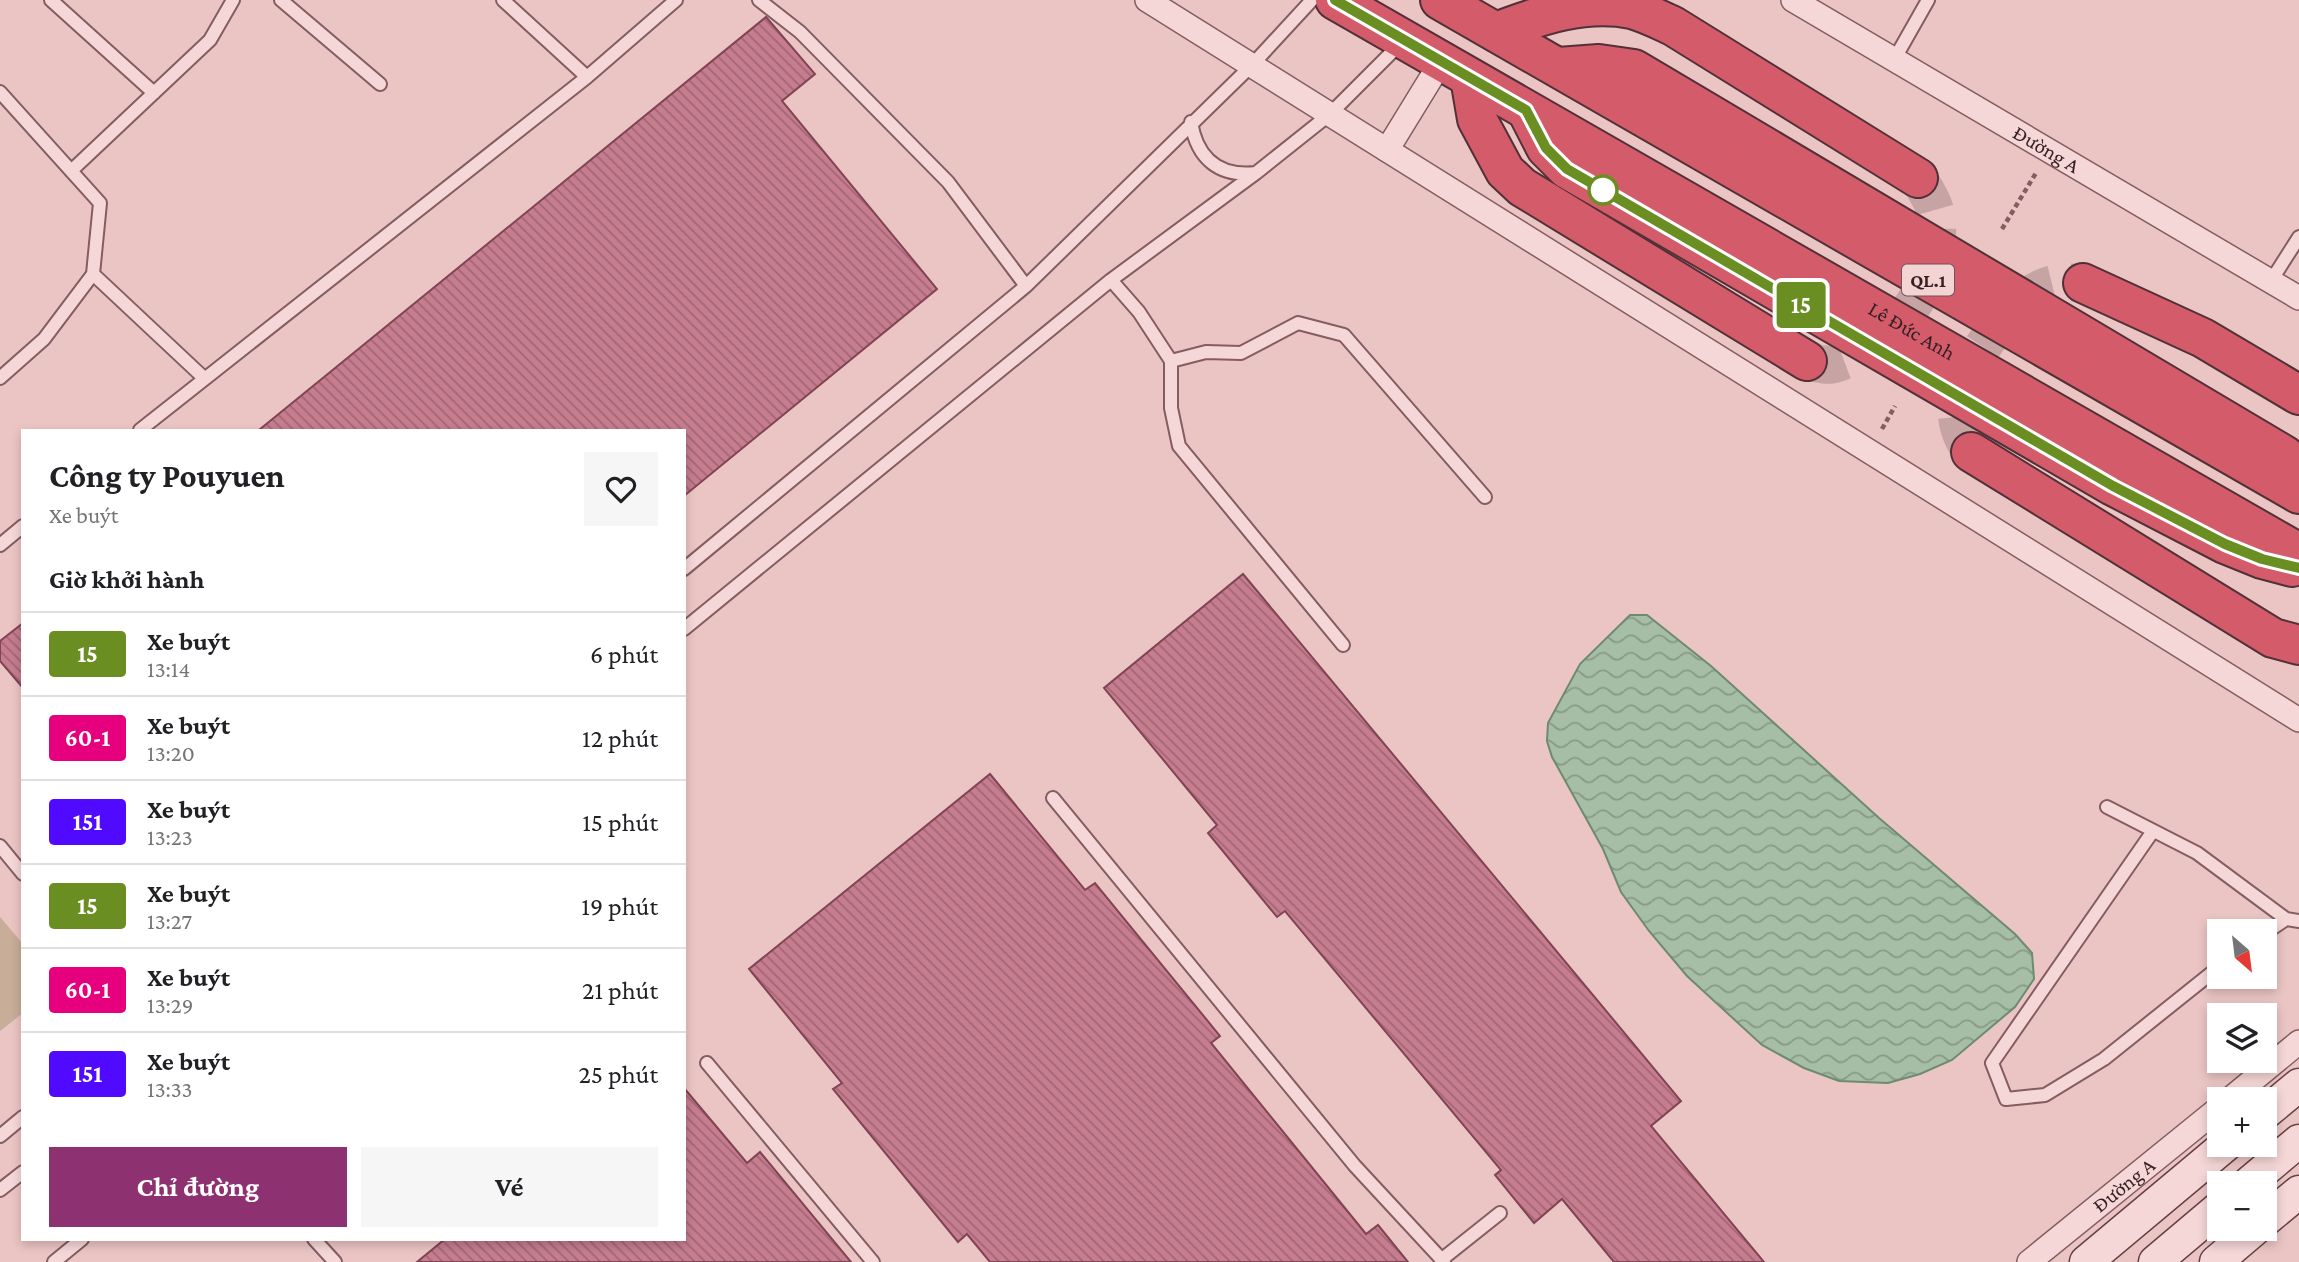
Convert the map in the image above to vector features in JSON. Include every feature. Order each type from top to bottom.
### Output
[{"type":"highway","name":"Lê Đức Anh","points":[[1335,0],[2299,553]]},
{"type":"highway","points":[[1472,12],[1556,10],[1590,4],[1632,9],[1673,26],[1918,178]]},
{"type":"highway","name":"QL.1","points":[[1472,12],[1558,67],[2299,494]]},
{"type":"highway","name":"QL.1","points":[[1558,67],[1599,64],[1634,69],[2143,369],[2284,455],[2299,467]]},
{"type":"highway","points":[[1456,70],[1476,119],[1504,171],[1522,187],[1807,361]]},
{"type":"highway","name":"Lê Đức Anh","points":[[1526,110],[1546,148],[1567,169],[2113,486],[2225,544],[2262,559],[2299,568]]},
{"type":"highway","points":[[2083,283],[2203,338],[2299,396]]},
{"type":"highway","points":[[1971,452],[2273,638],[2299,645]]},
{"type":"main road","points":[[2277,1103],[2299,1085]]},
{"type":"main road","points":[[2263,1171],[2299,1141]]},
{"type":"main road","points":[[2086,1262],[2211,1157]]},
{"type":"main road","points":[[2277,1210],[2299,1192]]},
{"type":"main road","points":[[2155,1262],[2207,1218]]},
{"type":"main road","points":[[2216,1262],[2241,1241]]},
{"type":"street","points":[[1147,0],[2299,720]]},
{"type":"street","name":"Đường A","points":[[1793,0],[2299,298]]},
{"type":"street","points":[[1387,150],[1456,70]]},
{"type":"street","points":[[2245,1087],[2299,1042]]},
{"type":"street","name":"Đường A","points":[[2029,1262],[2207,1118]]},
{"type":"lane","points":[[51,0],[154,93]]},
{"type":"lane","points":[[71,171],[210,40],[233,0]]},
{"type":"lane","points":[[281,0],[380,84]]},
{"type":"lane","points":[[503,0],[587,77]]},
{"type":"lane","points":[[141,429],[587,77],[676,0]]},
{"type":"lane","points":[[759,0],[800,32],[948,182],[1026,286]]},
{"type":"lane","points":[[774,11],[783,0]]},
{"type":"lane","points":[[686,567],[1026,286],[1252,65],[1312,0]]},
{"type":"lane","points":[[1894,60],[1927,0]]},
{"type":"lane","points":[[686,627],[1111,280],[1256,173],[1330,114],[1404,40]]},
{"type":"lane","points":[[0,92],[100,203],[93,274],[44,339],[0,377]]},
{"type":"lane","points":[[1191,122],[1197,145],[1211,163],[1232,173],[1256,173]]},
{"type":"lane","points":[[2271,281],[2299,237]]},
{"type":"lane","points":[[93,274],[204,378]]},
{"type":"lane","points":[[1111,280],[1139,312],[1171,361],[1171,408],[1179,446],[1343,645]]},
{"type":"lane","points":[[1171,361],[1206,352],[1241,353],[1298,323],[1344,335],[1485,498]]},
{"type":"lane","points":[[0,545],[21,528]]},
{"type":"lane","points":[[1053,798],[1355,1166],[1443,1261],[1500,1213]]},
{"type":"lane","points":[[2106,807],[2197,853],[2292,920]]},
{"type":"lane","points":[[2153,831],[1992,1063],[2006,1099],[2045,1095],[2104,1059],[2207,977]]},
{"type":"lane","points":[[0,846],[21,872]]},
{"type":"lane","points":[[707,1063],[873,1262]]},
{"type":"lane","points":[[0,1136],[21,1119]]},
{"type":"lane","points":[[0,1190],[21,1174]]},
{"type":"lane","points":[[54,1262],[80,1241]]},
{"type":"lane","points":[[316,1241],[335,1262]]},
{"type":"path","points":[[2002,229],[2048,152]]},
{"type":"shaded area","points":[[0,917],[21,942],[21,1015],[0,1031]]},
{"type":"water","points":[[1630,615],[1647,615],[1711,666],[1879,818],[2015,934],[2032,953],[2034,979],[2015,1007],[1952,1060],[1920,1074],[1888,1083],[1839,1081],[1804,1068],[1762,1045],[1687,976],[1621,892],[1603,849],[1552,757],[1547,741],[1548,723],[1580,664]]},
{"type":"building","points":[[766,17],[815,74],[782,101],[937,289],[686,494],[686,429],[260,429]]},
{"type":"building","points":[[1243,574],[1681,1101],[1651,1126],[1764,1262],[1614,1262],[1562,1199],[1534,1223],[1495,1175],[1501,1170],[1285,911],[1277,917],[1208,833],[1217,825],[1104,688]]},
{"type":"building","points":[[21,625],[21,686],[0,661],[0,641]]},
{"type":"building","points":[[990,774],[1085,890],[1095,883],[1220,1036],[1211,1043],[1366,1234],[1378,1225],[1408,1262],[990,1262],[967,1234],[958,1242],[833,1089],[842,1083],[749,969]]},
{"type":"building","points":[[686,1090],[747,1163],[760,1152],[851,1262],[417,1262],[443,1241],[686,1241]]},
{"type":"tunnel","points":[[1807,361],[1834,364],[1856,356],[1894,328],[1910,310],[1931,268],[1936,245],[1937,222],[1933,204],[1918,178]]},
{"type":"tunnel","points":[[1971,452],[1958,423],[1959,396],[1965,379],[1986,342],[2013,310],[2040,289],[2061,283],[2083,283]]},
{"type":"bus line","name":"15","points":[[1335,0],[1526,110],[1546,148],[1567,169],[2113,486],[2225,544],[2262,559],[2299,568]]}]
